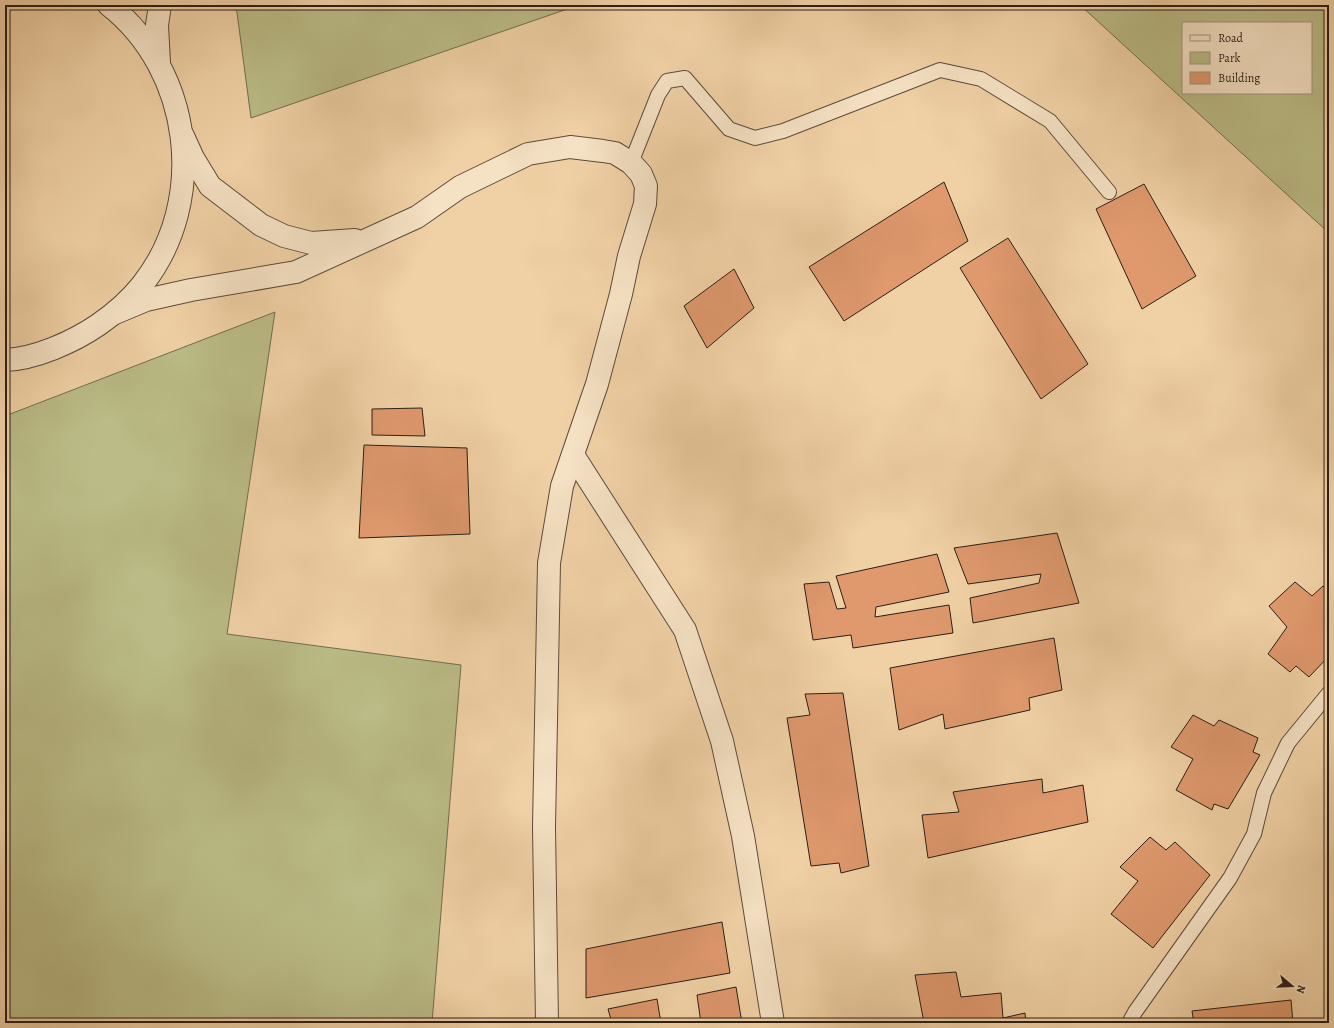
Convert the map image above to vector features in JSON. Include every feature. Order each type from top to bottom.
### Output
[{"type":"street","points":[[108,5],[137,32],[159,63],[174,98],[183,136],[193,158],[210,186],[261,225],[284,236],[312,242],[366,239]]},
{"type":"street","points":[[159,63],[157,25],[160,5]]},
{"type":"street","points":[[115,313],[142,284],[163,251],[179,206],[184,176],[183,136]]},
{"type":"street","points":[[6,361],[48,351],[83,335],[115,313],[146,300],[296,272],[417,217],[460,186],[528,154],[570,147],[615,153],[631,163],[641,174],[646,186],[645,204],[629,256],[621,294],[597,384],[562,486],[550,563],[544,827],[547,1023]]},
{"type":"street","points":[[573,455],[685,630],[722,741],[743,836],[773,1023]]},
{"type":"lane","points":[[631,163],[658,95],[668,81],[685,78],[730,129],[755,138],[782,131],[940,70],[981,79],[1050,121],[1109,192]]},
{"type":"lane","points":[[1129,1023],[1135,1012],[1230,878],[1254,834],[1264,792],[1288,743],[1329,693]]},
{"type":"green space","points":[[236,5],[579,5],[251,118]]},
{"type":"green space","points":[[1080,5],[1329,5],[1329,233]]},
{"type":"green space","points":[[275,312],[227,634],[461,665],[432,1023],[5,1023],[5,416]]},
{"type":"building","points":[[944,182],[968,241],[844,321],[809,267]]},
{"type":"building","points":[[1144,184],[1196,276],[1142,309],[1096,209]]},
{"type":"building","points":[[1008,238],[1088,364],[1041,399],[960,268]]},
{"type":"building","points":[[734,269],[754,308],[707,348],[684,306]]},
{"type":"building","points":[[422,408],[425,436],[372,435],[372,409]]},
{"type":"building","points":[[364,445],[467,448],[470,534],[359,538]]},
{"type":"building","points":[[1057,533],[1079,603],[973,623],[970,598],[1039,583],[1041,574],[968,584],[954,548]]},
{"type":"building","points":[[937,554],[949,592],[876,607],[875,617],[949,605],[953,633],[853,648],[851,635],[813,640],[804,584],[829,582],[837,609],[846,608],[836,576]]},
{"type":"building","points":[[1295,582],[1312,596],[1323,586],[1329,592],[1329,656],[1309,677],[1296,666],[1290,672],[1268,654],[1287,627],[1269,606]]},
{"type":"building","points":[[1054,638],[1062,690],[1029,698],[1030,710],[945,729],[943,714],[899,730],[890,668]]},
{"type":"building","points":[[843,693],[869,866],[841,873],[839,863],[811,866],[787,718],[810,715],[805,694]]},
{"type":"building","points":[[1193,715],[1214,726],[1219,720],[1258,738],[1253,752],[1260,755],[1228,809],[1214,804],[1212,810],[1176,790],[1193,759],[1171,747]]},
{"type":"building","points":[[1042,779],[1043,793],[1083,785],[1088,822],[928,858],[922,815],[959,812],[953,792]]},
{"type":"building","points":[[1150,837],[1166,850],[1175,842],[1210,875],[1153,948],[1111,914],[1138,881],[1120,867]]},
{"type":"building","points":[[722,922],[730,973],[586,998],[586,949]]},
{"type":"building","points":[[956,972],[961,997],[1001,993],[1003,1018],[1025,1013],[1026,1023],[924,1023],[915,975]]},
{"type":"building","points":[[736,987],[742,1023],[701,1023],[697,995]]},
{"type":"building","points":[[657,999],[661,1023],[612,1023],[608,1009]]},
{"type":"building","points":[[1291,1000],[1293,1023],[1194,1023],[1192,1011]]}]
